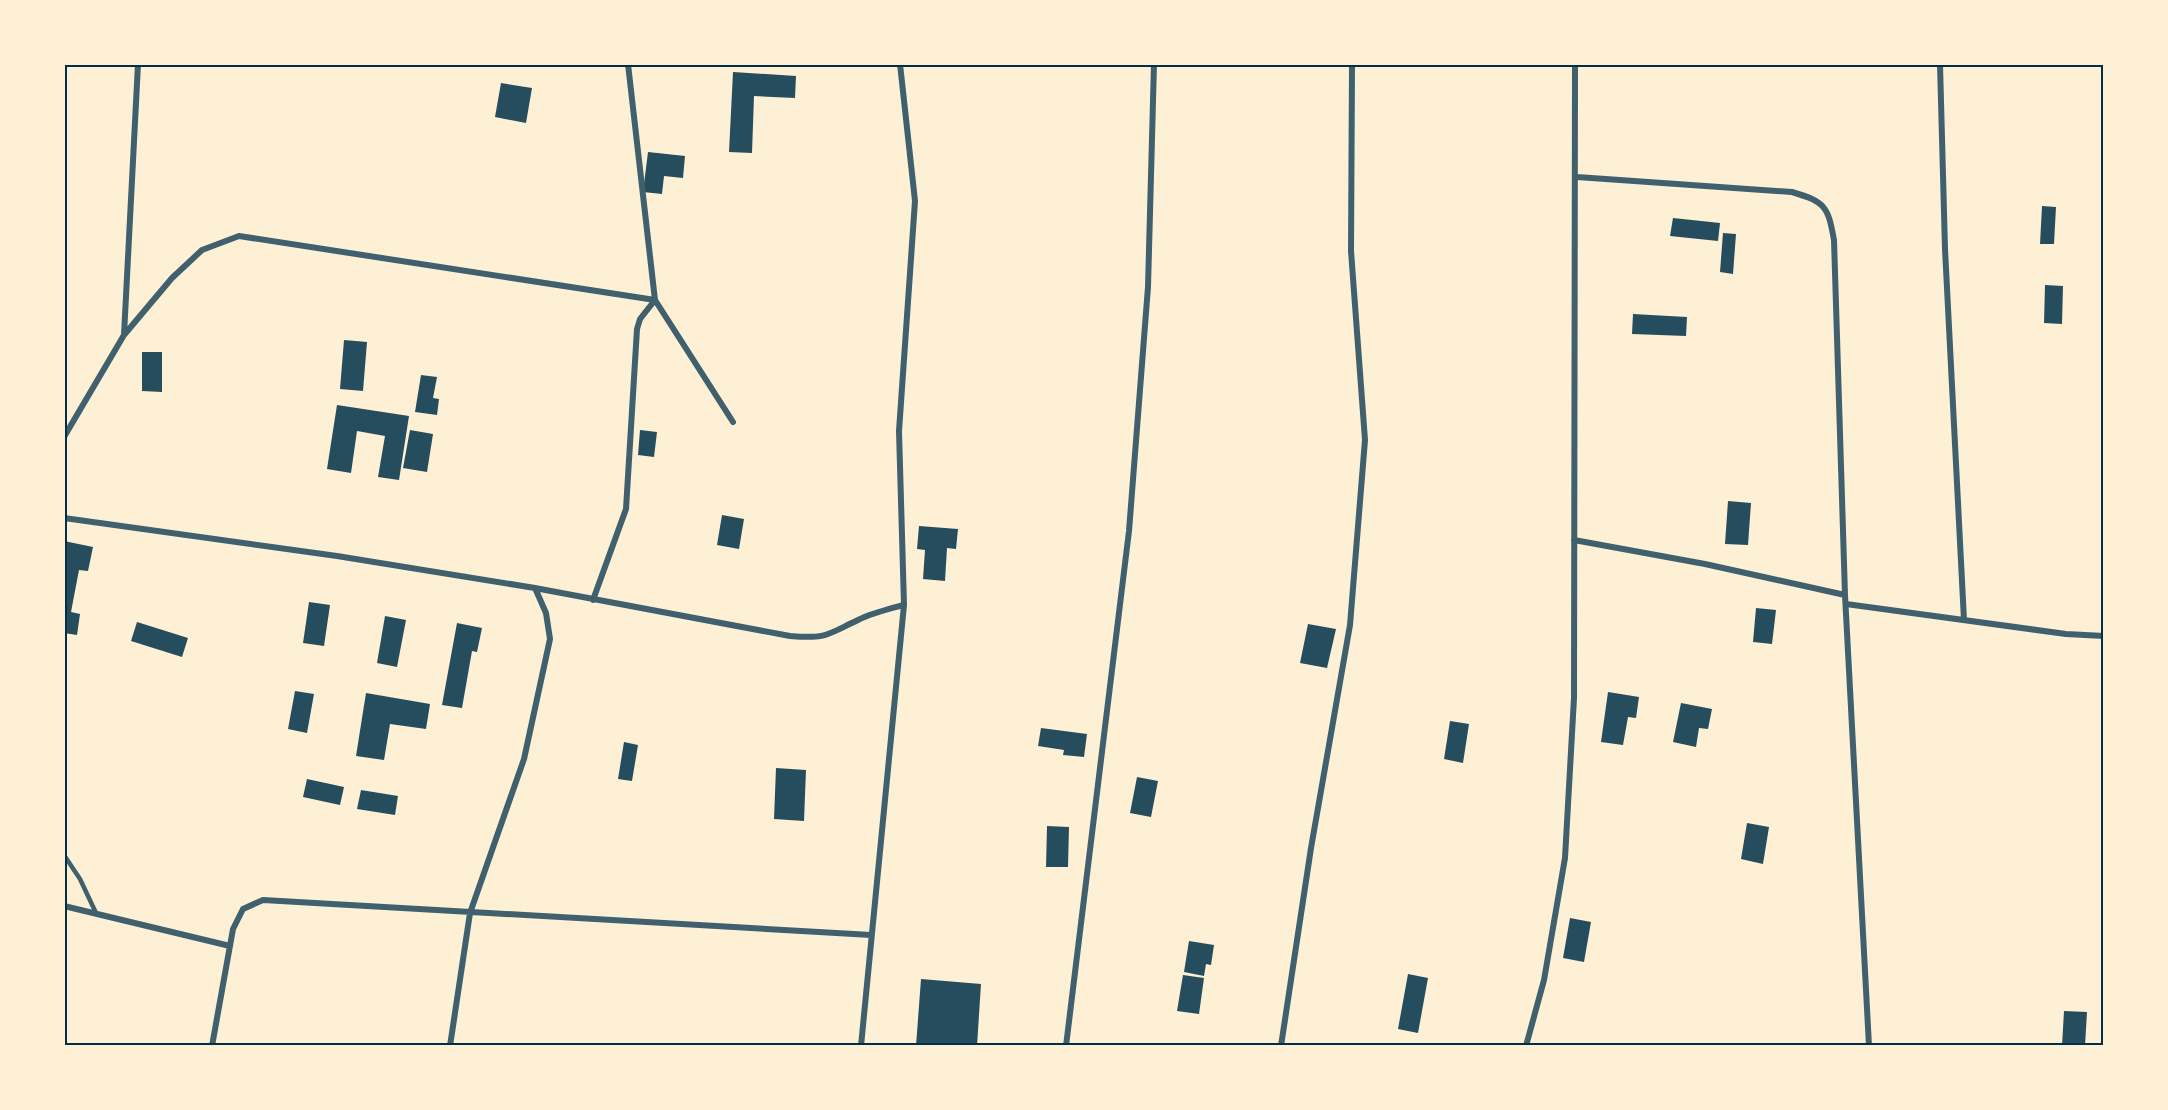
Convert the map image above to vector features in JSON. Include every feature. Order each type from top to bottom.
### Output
[{"type":"street","points":[[124,335],[138,64]]},
{"type":"street","points":[[628,64],[655,300],[733,422]]},
{"type":"street","points":[[861,1046],[904,605],[899,431],[915,201],[900,64]]},
{"type":"street","points":[[1066,1046],[1129,531],[1148,287],[1154,64]]},
{"type":"street","points":[[1281,1046],[1311,848],[1350,625],[1365,440],[1351,251],[1352,64]]},
{"type":"street","points":[[1526,1046],[1544,980],[1565,858],[1574,699],[1575,64]]},
{"type":"street","points":[[1940,64],[1946,249],[1964,620]]},
{"type":"street","points":[[1576,177],[1792,192],[1818,199],[1829,213],[1834,240],[1845,595],[1869,1046]]},
{"type":"street","points":[[64,436],[124,335],[172,278],[202,250],[239,236],[655,300]]},
{"type":"street","points":[[593,600],[626,509],[636,335],[640,319],[655,300]]},
{"type":"street","points":[[64,518],[337,556],[536,588],[790,636],[812,638],[832,635],[859,619],[904,605]]},
{"type":"street","points":[[1574,540],[1705,564],[1845,595]]},
{"type":"street","points":[[450,1046],[470,913],[524,759],[550,639],[546,613],[536,588]]},
{"type":"street","points":[[1846,604],[2066,634],[2103,636]]},
{"type":"street","points":[[212,1046],[233,929],[243,909],[263,900],[871,935]]},
{"type":"street","points":[[64,906],[230,946]]},
{"type":"lane","points":[[64,855],[80,879],[96,913]]},
{"type":"building","points":[[733,72],[796,76],[795,98],[754,96],[752,153],[729,152]]},
{"type":"building","points":[[501,83],[532,88],[526,123],[495,117]]},
{"type":"building","points":[[648,152],[685,156],[683,178],[664,176],[662,194],[643,192]]},
{"type":"building","points":[[2042,206],[2056,207],[2054,244],[2040,244]]},
{"type":"building","points":[[1673,218],[1720,223],[1718,241],[1670,236]]},
{"type":"building","points":[[1723,233],[1736,234],[1733,274],[1720,272]]},
{"type":"building","points":[[2045,285],[2063,286],[2062,324],[2044,323]]},
{"type":"building","points":[[1633,314],[1687,317],[1686,336],[1632,334]]},
{"type":"building","points":[[344,340],[367,342],[363,391],[340,389]]},
{"type":"building","points":[[142,352],[162,352],[162,392],[142,391]]},
{"type":"building","points":[[421,375],[437,377],[433,398],[439,399],[437,415],[415,412]]},
{"type":"building","points":[[337,405],[409,416],[399,480],[378,477],[385,436],[357,431],[351,473],[327,469]]},
{"type":"building","points":[[410,430],[433,434],[427,472],[403,468]]},
{"type":"building","points":[[640,430],[657,432],[654,457],[638,455]]},
{"type":"building","points":[[1728,501],[1751,503],[1748,545],[1725,544]]},
{"type":"building","points":[[722,515],[744,519],[739,549],[717,545]]},
{"type":"building","points":[[919,526],[958,529],[956,549],[947,548],[945,581],[923,579],[925,550],[917,549]]},
{"type":"building","points":[[64,541],[93,547],[88,571],[79,570],[71,612],[80,614],[77,635],[64,633]]},
{"type":"building","points":[[309,602],[330,605],[324,646],[303,643]]},
{"type":"building","points":[[1756,608],[1776,610],[1772,644],[1753,642]]},
{"type":"building","points":[[385,616],[406,620],[397,667],[377,663]]},
{"type":"building","points":[[137,622],[188,638],[182,657],[131,641]]},
{"type":"building","points":[[457,623],[482,628],[477,652],[472,651],[462,708],[442,705]]},
{"type":"building","points":[[1308,624],[1336,629],[1327,668],[1300,663]]},
{"type":"building","points":[[295,691],[314,694],[307,733],[288,729]]},
{"type":"building","points":[[1608,692],[1639,697],[1636,718],[1628,717],[1623,745],[1601,742]]},
{"type":"building","points":[[366,693],[430,704],[426,729],[390,724],[384,760],[356,756]]},
{"type":"building","points":[[1681,703],[1712,709],[1708,729],[1699,728],[1696,747],[1673,742]]},
{"type":"building","points":[[1450,721],[1469,724],[1463,763],[1444,759]]},
{"type":"building","points":[[1041,728],[1087,734],[1084,757],[1063,755],[1064,750],[1038,746]]},
{"type":"building","points":[[624,742],[638,745],[632,781],[618,779]]},
{"type":"building","points":[[776,768],[806,770],[804,821],[774,819]]},
{"type":"building","points":[[1137,777],[1158,781],[1151,817],[1130,813]]},
{"type":"building","points":[[307,779],[344,787],[340,805],[303,797]]},
{"type":"building","points":[[361,790],[398,796],[395,815],[357,809]]},
{"type":"building","points":[[1747,823],[1769,827],[1763,864],[1741,859]]},
{"type":"building","points":[[1047,826],[1069,827],[1068,867],[1046,867]]},
{"type":"building","points":[[1570,918],[1591,922],[1584,962],[1563,958]]},
{"type":"building","points":[[1189,941],[1214,945],[1211,965],[1206,964],[1204,976],[1184,972]]},
{"type":"building","points":[[1408,974],[1428,978],[1418,1033],[1398,1029]]},
{"type":"building","points":[[1183,975],[1204,978],[1199,1014],[1177,1011]]},
{"type":"building","points":[[921,979],[981,984],[977,1046],[916,1046]]},
{"type":"building","points":[[2064,1011],[2087,1012],[2085,1046],[2062,1046]]}]
